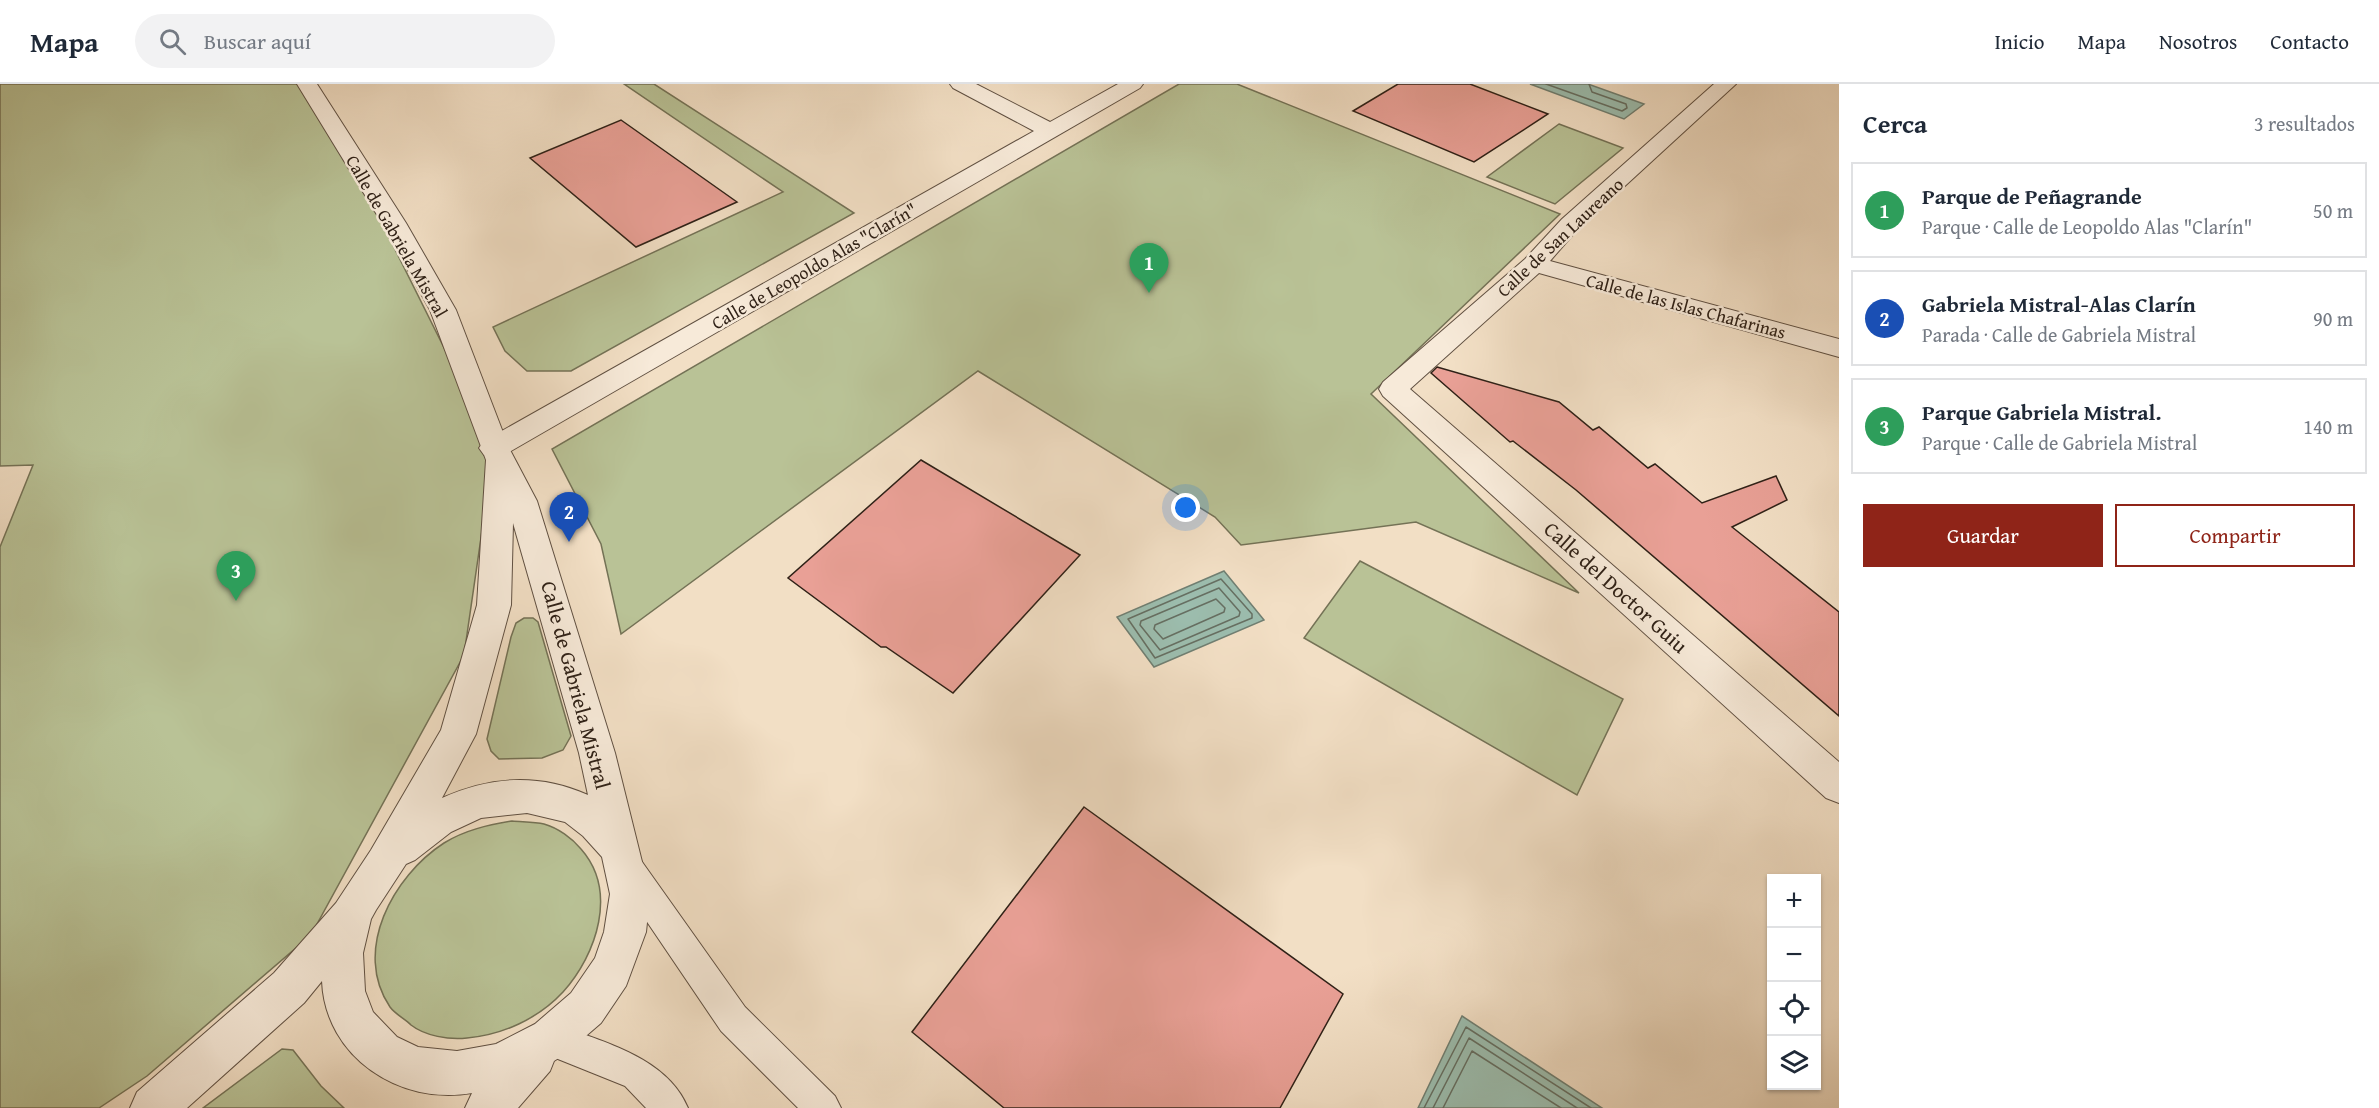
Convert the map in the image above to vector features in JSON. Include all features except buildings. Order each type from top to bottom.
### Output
[{"type":"street","name":"Calle de Gabriela Mistral","points":[[307,84],[394,223],[443,310],[497,454],[522,501],[540,555],[597,753],[630,894],[626,932],[611,972],[586,1008],[546,1042],[488,1108]]},
{"type":"street","points":[[960,84],[1050,130]]},
{"type":"street","name":"Calle de Leopoldo Alas \"Clarín\"","points":[[497,454],[1050,130],[1133,84]]},
{"type":"street","name":"Calle de San Laureano","points":[[1393,389],[1534,264],[1570,224],[1726,84]]},
{"type":"street","name":"Calle de las Islas Chafarinas","points":[[1534,264],[1839,348]]},
{"type":"street","name":"Calle del Doctor Guiu","points":[[1393,389],[1839,786]]},
{"type":"street","name":"Calle de Gabriela Mistral","points":[[153,1108],[289,988],[352,914],[385,863],[458,734],[494,605],[497,454]]},
{"type":"street","name":"Calle de Gabriela Mistral","points":[[385,863],[412,836],[444,815],[478,802],[512,795],[544,797],[574,806],[598,823],[620,853]]},
{"type":"street","name":"Calle de Gabriela Mistral","points":[[352,914],[342,953],[344,991],[356,1026],[381,1053],[416,1069],[457,1073],[501,1065],[546,1042]]},
{"type":"lane","points":[[620,853],[733,1018],[823,1108]]},
{"type":"lane","points":[[546,1042],[637,1074],[670,1108]]},
{"type":"shaded area","points":[[0,84],[307,84],[341,141],[494,448],[464,655],[311,935],[147,1076],[99,1108],[0,1108],[0,547],[33,465],[0,466]]},
{"type":"shaded area","points":[[624,84],[654,84],[854,213],[571,371],[527,371],[505,351],[493,327],[783,192]]},
{"type":"shaded area","points":[[1179,84],[1237,84],[1560,214],[1371,394],[1579,593],[1416,522],[1241,545],[1215,517],[978,371],[621,634],[601,544],[552,449]]},
{"type":"shaded area","points":[[1559,124],[1623,148],[1555,204],[1487,177]]},
{"type":"shaded area","points":[[1360,561],[1623,699],[1577,795],[1304,638]]},
{"type":"shaded area","points":[[524,618],[533,618],[538,622],[571,736],[563,750],[542,758],[499,759],[491,751],[487,739],[511,637],[516,623]]},
{"type":"shaded area","points":[[512,821],[544,824],[564,834],[581,849],[592,866],[599,884],[601,903],[599,922],[585,960],[575,977],[553,1002],[519,1024],[493,1033],[467,1038],[437,1036],[423,1032],[392,1010],[379,985],[375,962],[377,939],[384,916],[394,895],[425,857],[460,835]]},
{"type":"shaded area","points":[[282,1049],[293,1050],[321,1086],[344,1108],[203,1108]]},
{"type":"water","points":[[1530,84],[1588,84],[1644,104],[1624,119]]},
{"type":"water","points":[[1224,571],[1264,620],[1154,667],[1117,617]]},
{"type":"water","points":[[1462,1016],[1602,1108],[1418,1108]]},
{"type":"place","name":"Parque de Peñagrande","points":[[1149,293]]},
{"type":"place","name":"Gabriela Mistral-Alas Clarín","points":[[569,542]]},
{"type":"place","name":"Parque Gabriela Mistral.","points":[[236,601]]}]
